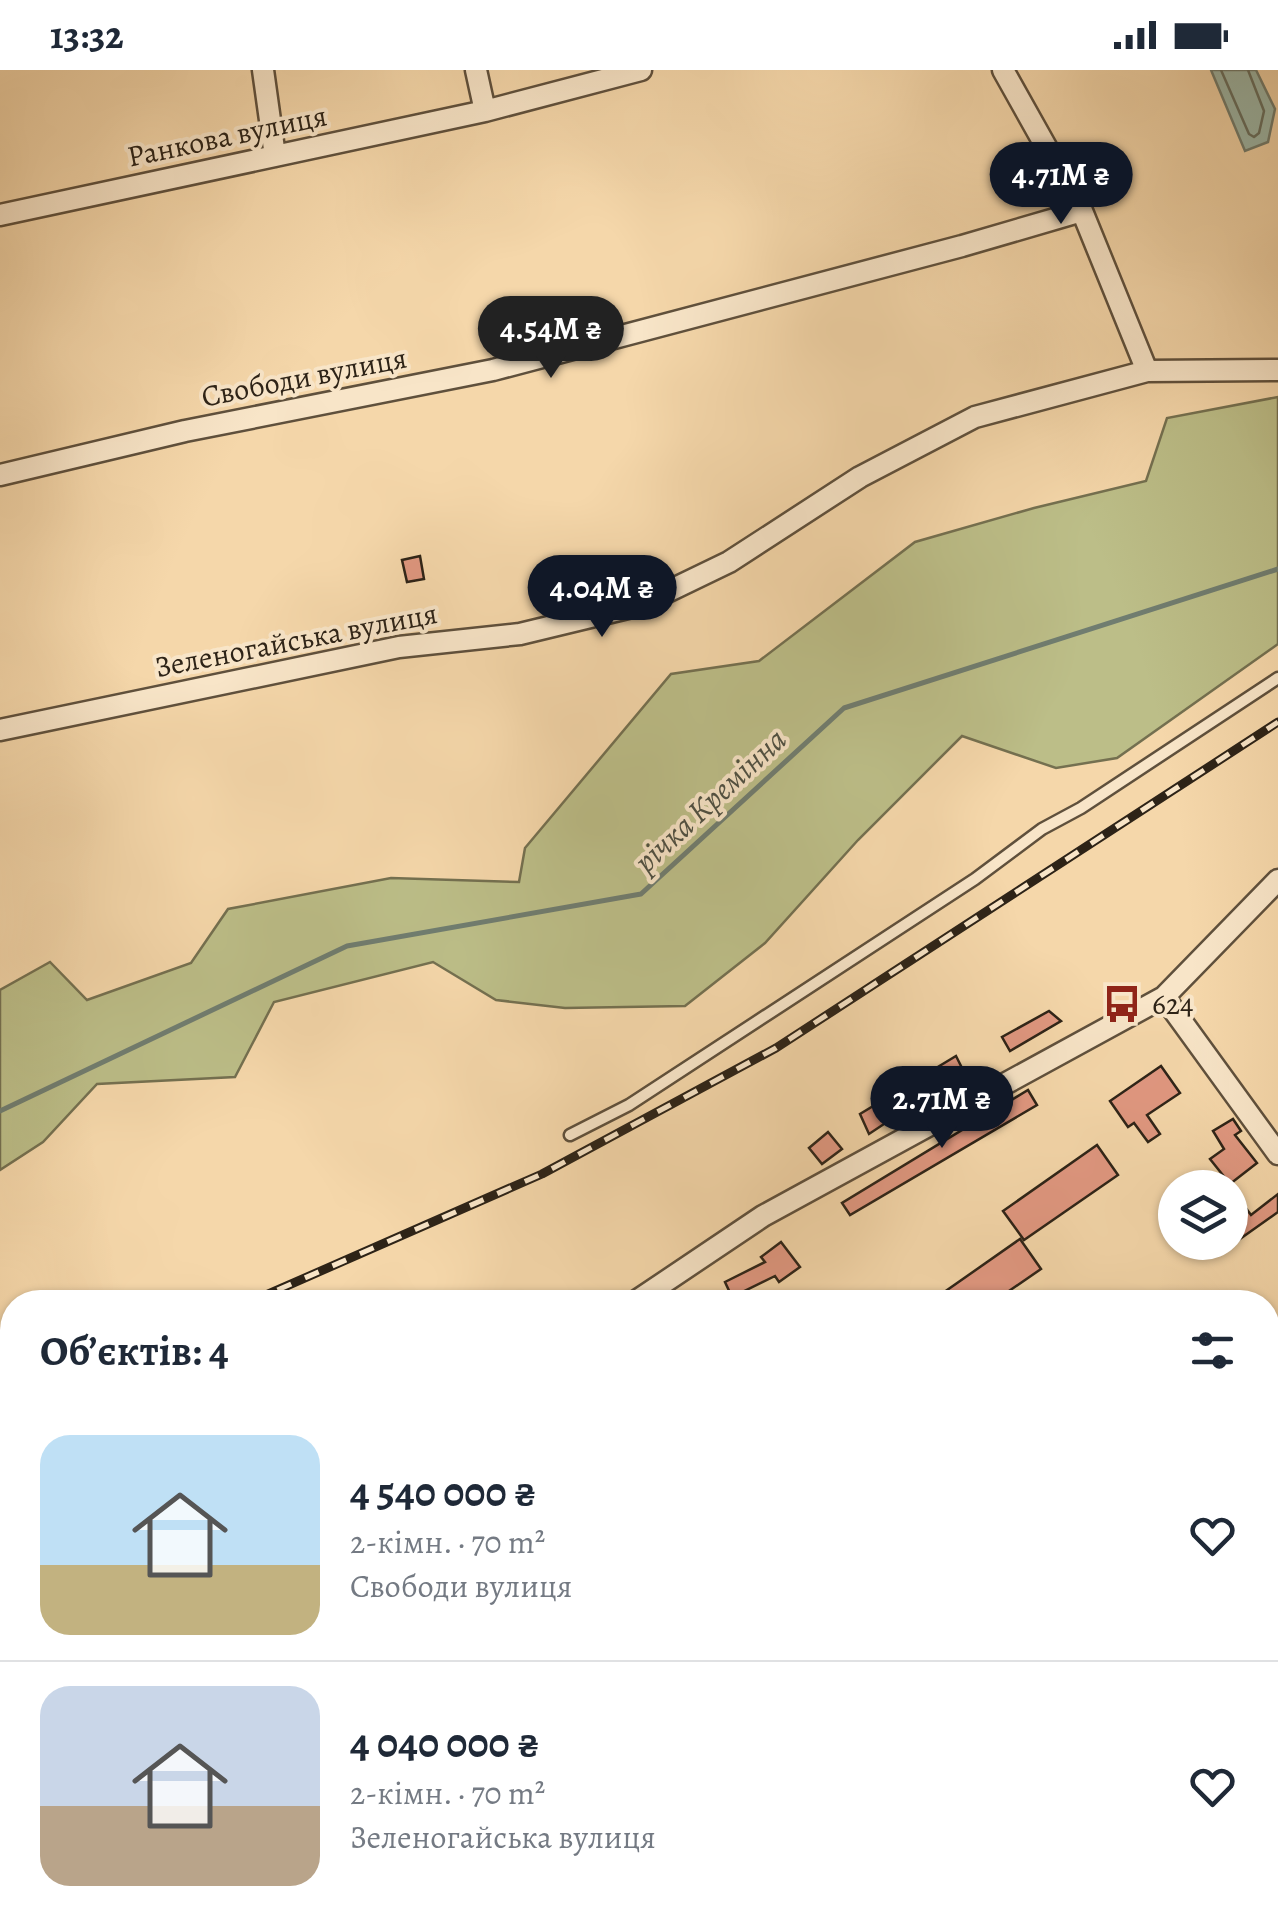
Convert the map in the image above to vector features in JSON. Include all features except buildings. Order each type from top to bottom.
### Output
[{"type":"street","points":[[263,70],[275,156]]},
{"type":"street","points":[[476,70],[486,111]]},
{"type":"street","name":"Ранкова вулиця","points":[[0,215],[486,111],[642,70]]},
{"type":"street","points":[[1003,70],[1082,211],[1147,371]]},
{"type":"street","name":"Свободи вулиця","points":[[0,475],[185,430],[493,370],[1082,211]]},
{"type":"street","name":"Зеленогайська вулиця","points":[[0,730],[399,646],[520,634],[640,605],[729,562],[860,477],[974,417],[1147,371],[1278,370]]},
{"type":"street","points":[[653,1290],[763,1216],[1164,997],[1278,880]]},
{"type":"street","points":[[1164,997],[1278,1154]]},
{"type":"lane","points":[[570,1135],[629,1105],[975,880],[1042,829],[1081,808],[1278,678]]},
{"type":"green space","points":[[1278,397],[1278,644],[1117,758],[1056,768],[962,736],[858,840],[765,943],[685,1006],[565,1008],[496,1000],[433,962],[274,1002],[235,1077],[97,1084],[43,1142],[0,1170],[0,990],[50,962],[87,1000],[191,963],[228,909],[391,878],[519,882],[525,848],[671,674],[759,661],[915,542],[1146,481],[1167,418]]},
{"type":"water","points":[[1211,70],[1256,70],[1275,109],[1268,142],[1245,151]]},
{"type":"waterway","name":"річка Кремінна","points":[[0,1111],[347,946],[641,894],[844,708],[1278,569]]},
{"type":"railway","points":[[277,1290],[542,1174],[776,1048],[1278,722]]},
{"type":"place","name":"624","points":[[1122,1004]]}]
